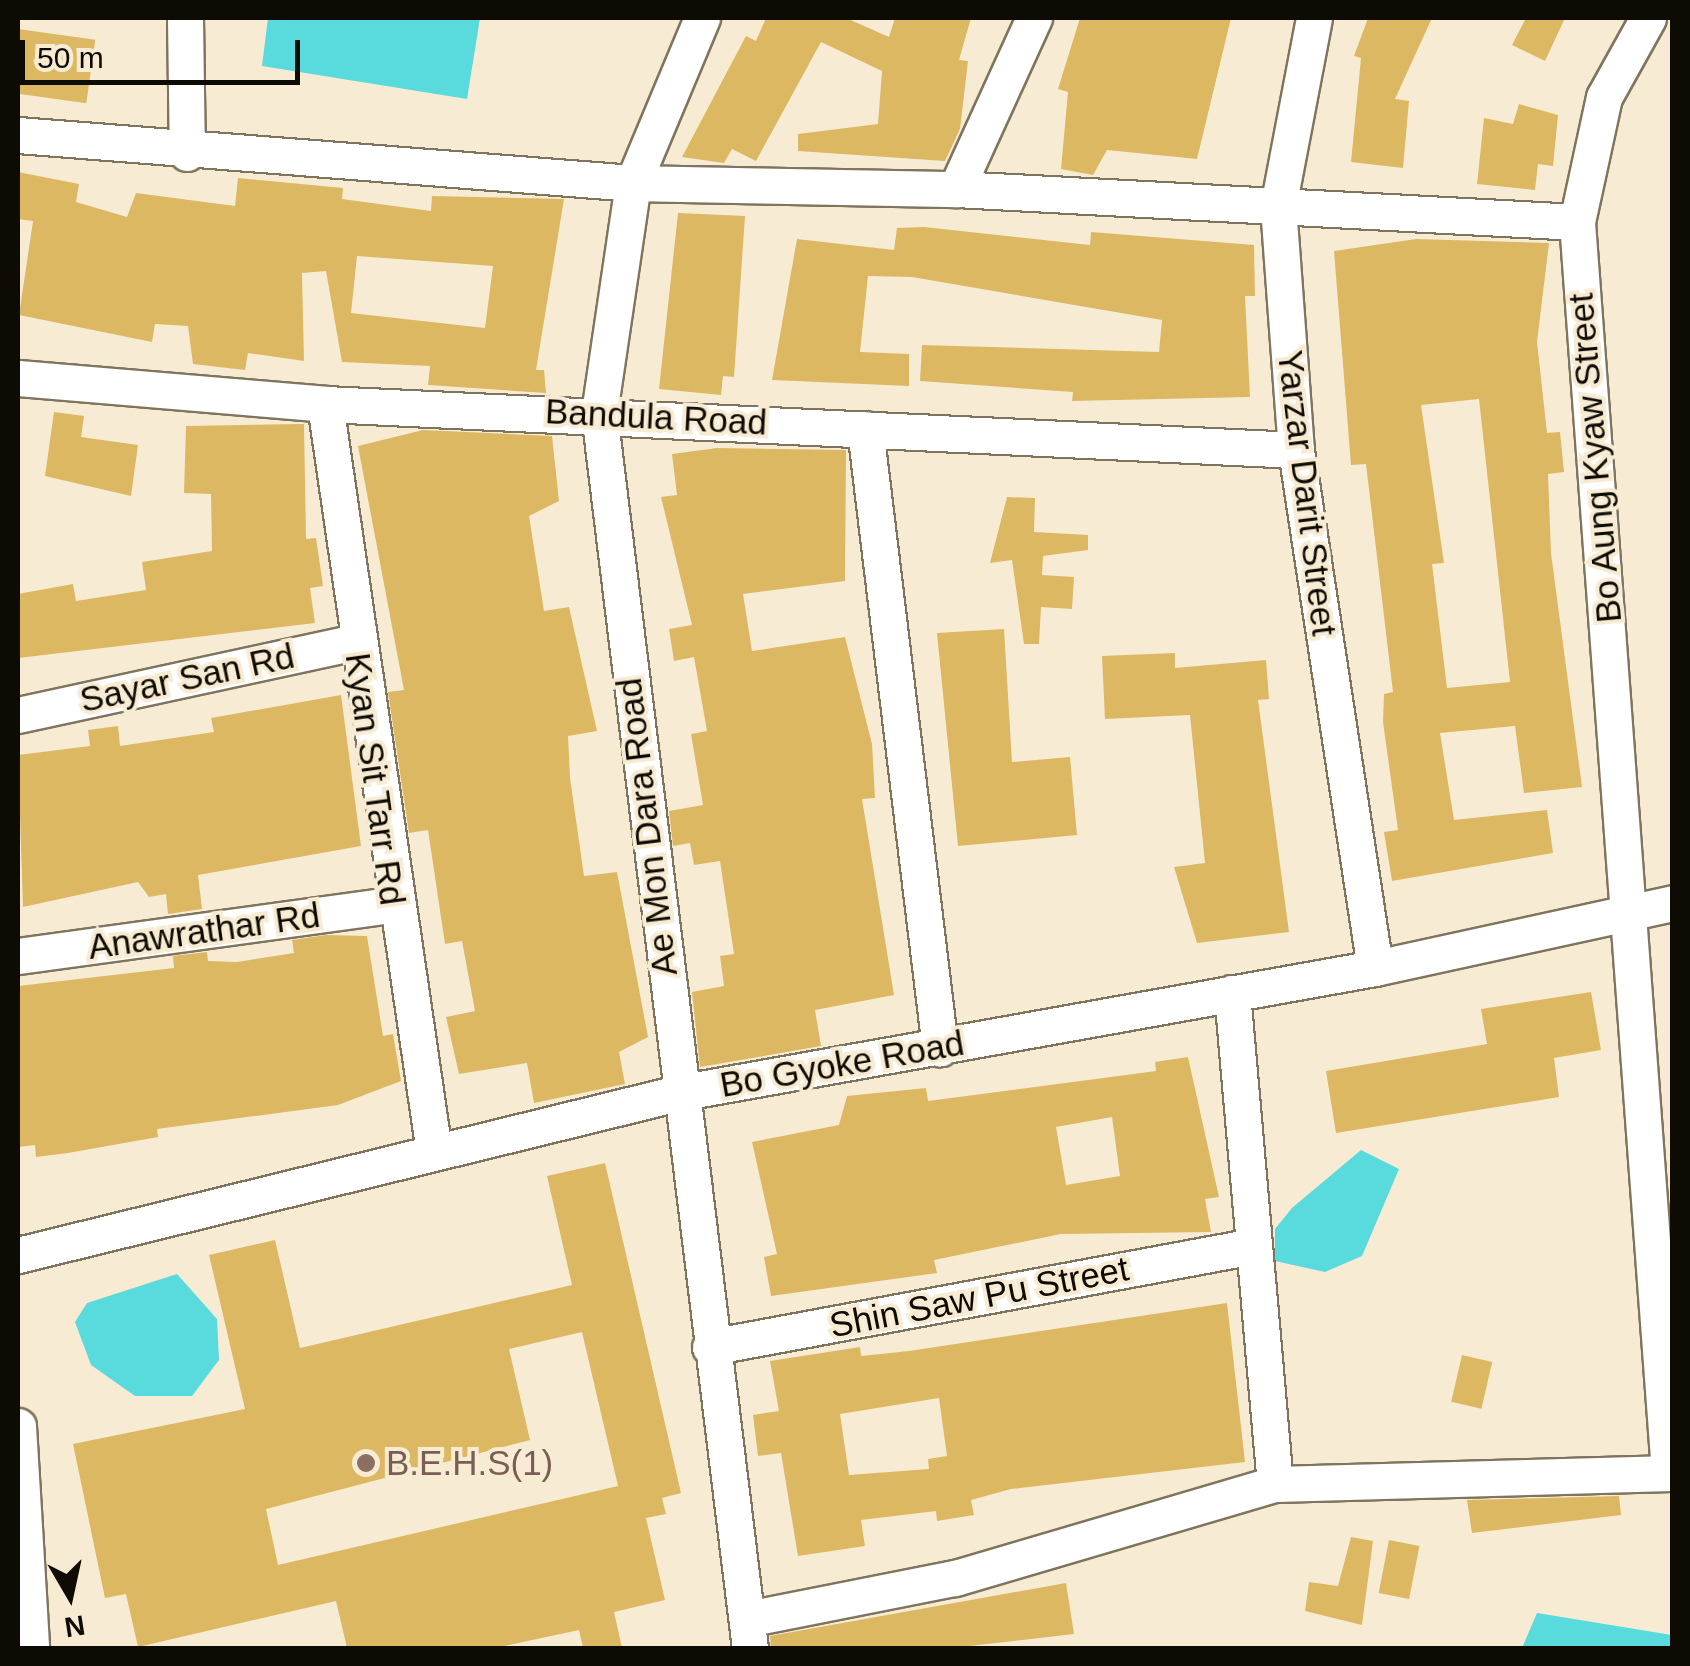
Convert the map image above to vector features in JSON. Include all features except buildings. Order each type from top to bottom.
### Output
[{"type":"street","points":[[184,18],[187,153]]},
{"type":"street","name":"Ae Mon Dara Road","points":[[702,18],[633,183],[600,413],[678,1093],[748,1634]]},
{"type":"street","points":[[956,188],[1034,18]]},
{"type":"street","name":"Yarzar Darit Street","points":[[1314,18],[1278,206],[1296,450],[1375,968]]},
{"type":"street","name":"Bo Aung Kyaw Street","points":[[1648,18],[1604,96],[1577,222],[1632,912],[1671,1473]]},
{"type":"street","points":[[18,135],[187,153],[633,183],[956,188],[1577,222]]},
{"type":"street","name":"Bandula Road","points":[[18,378],[325,404],[600,413],[1296,450]]},
{"type":"street","name":"Kyan Sit Tarr Rd","points":[[325,404],[391,905],[434,1152]]},
{"type":"street","points":[[865,428],[940,1048]]},
{"type":"street","name":"Sayar San Rd","points":[[18,715],[356,642]]},
{"type":"street","name":"Bo Gyoke Road","points":[[18,1255],[678,1093],[1375,968],[1672,903]]},
{"type":"street","name":"Anawrathar Rd","points":[[18,956],[391,905]]},
{"type":"street","points":[[1232,993],[1248,1247],[1275,1484]]},
{"type":"street","name":"Shin Saw Pu Street","points":[[710,1347],[1248,1247]]},
{"type":"street","points":[[18,1426],[31,1648]]},
{"type":"street","points":[[748,1634],[1275,1484],[1671,1473]]},
{"type":"water","points":[[268,18],[480,18],[467,99],[262,66]]},
{"type":"water","points":[[1361,1150],[1399,1169],[1362,1256],[1325,1272],[1275,1261],[1275,1229],[1292,1208]]},
{"type":"water","points":[[177,1274],[217,1319],[219,1360],[192,1396],[135,1396],[91,1365],[75,1322],[87,1303]]},
{"type":"water","points":[[1537,1613],[1672,1635],[1672,1648],[1522,1648]]},
{"type":"place","name":"B.E.H.S(1)","points":[[366,1463]]}]
